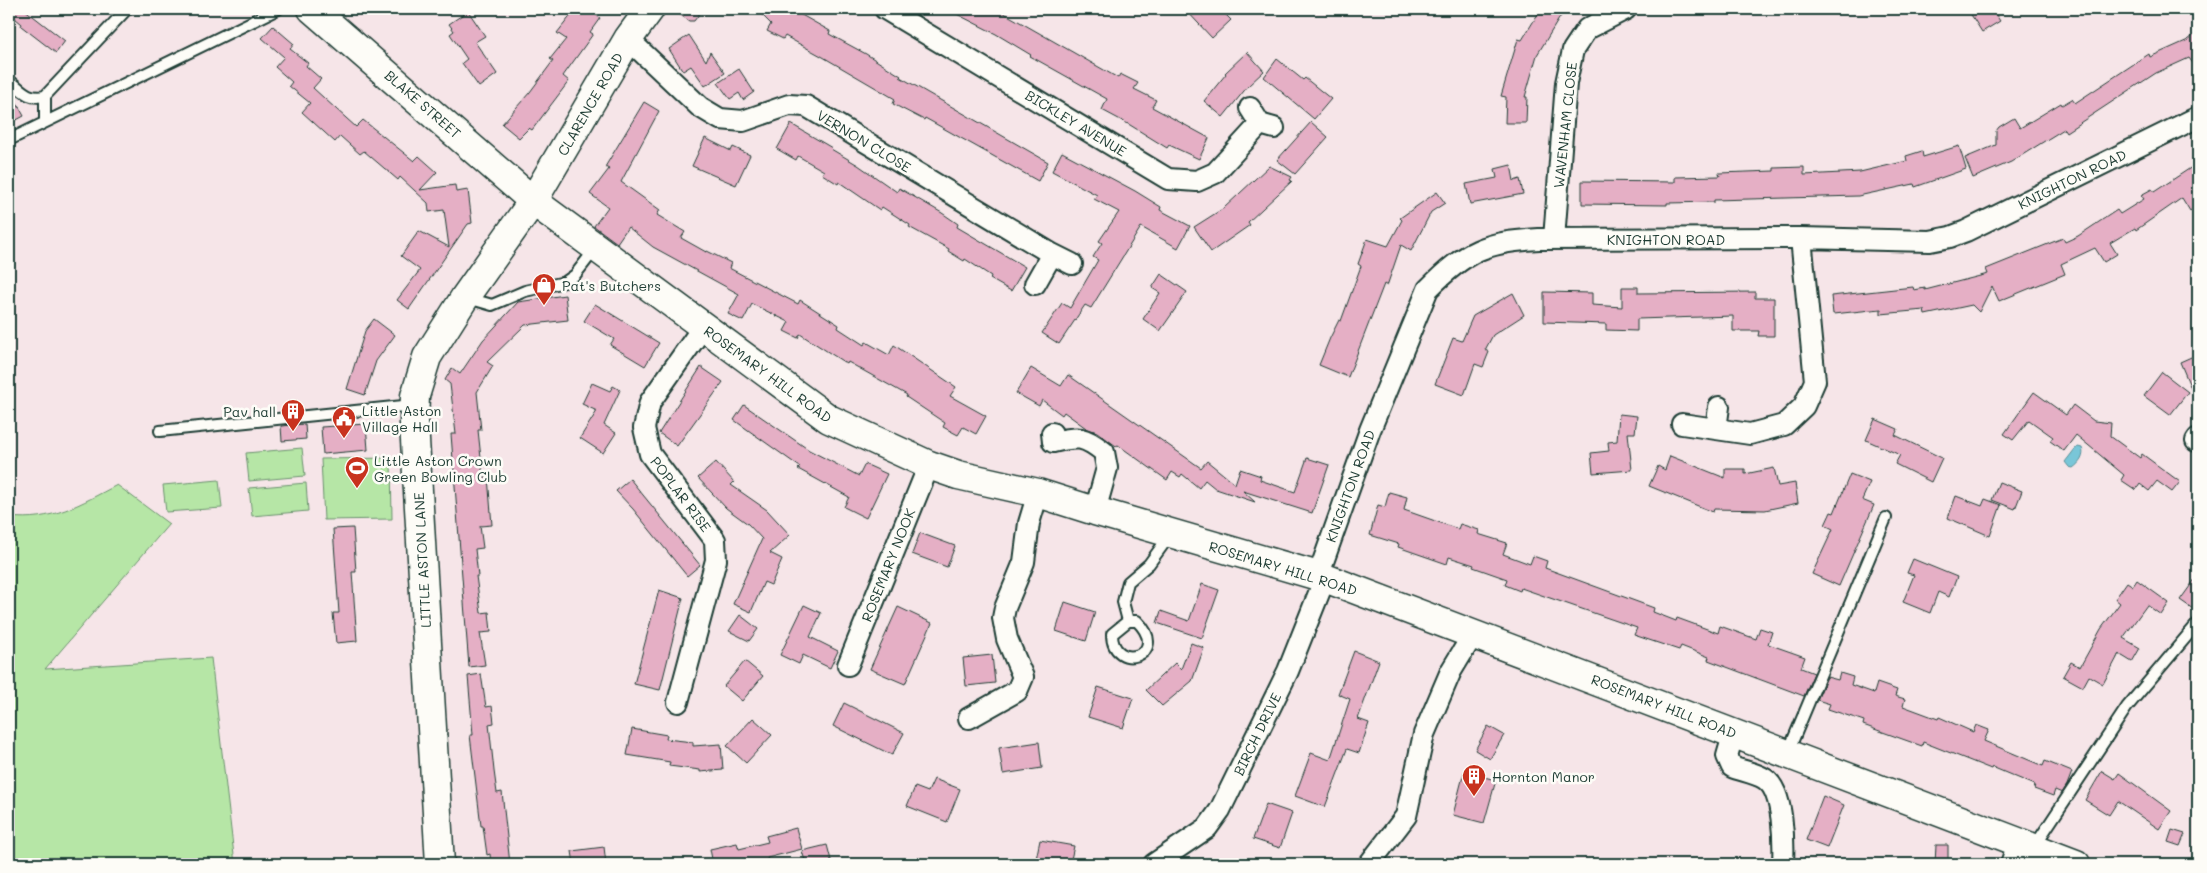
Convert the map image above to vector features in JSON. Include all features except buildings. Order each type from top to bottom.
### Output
[{"type":"main road","name":"BLAKE STREET","points":[[312,9],[534,201]]},
{"type":"main road","name":"CLARENCE ROAD","points":[[534,201],[628,40],[650,9]]},
{"type":"main road","name":"ROSEMARY HILL ROAD","points":[[534,201],[829,419],[929,465],[958,475],[1038,493],[1095,512],[1322,577],[1734,732],[2021,852],[2076,864]]},
{"type":"main road","name":"LITTLE ASTON LANE","points":[[440,864],[414,405],[420,375],[427,357],[466,297],[534,201]]},
{"type":"street","name":"BICKLEY AVENUE","points":[[885,9],[1168,178],[1197,181],[1215,173],[1262,120]]},
{"type":"street","name":"WAVENHAM CLOSE","points":[[1554,240],[1566,83],[1573,50],[1588,29],[1626,9]]},
{"type":"street","name":"VERNON CLOSE","points":[[628,40],[700,107],[720,119],[743,121],[789,105],[806,106],[1052,254],[1072,264]]},
{"type":"street","name":"KNIGHTON ROAD","points":[[1322,577],[1370,430],[1428,290],[1444,273],[1465,258],[1487,246],[1510,241],[1554,240],[1800,238],[1930,241],[1950,237],[2198,117]]},
{"type":"street","points":[[1682,424],[1750,434],[1784,425],[1804,406],[1815,381],[1800,238]]},
{"type":"street","points":[[1036,284],[1052,254]]},
{"type":"street","name":"POPLAR RISE","points":[[678,702],[716,560],[715,540],[650,454],[644,428],[650,402],[703,327]]},
{"type":"street","points":[[1716,429],[1719,407]]},
{"type":"street","points":[[1052,434],[1053,442],[1072,437],[1087,439],[1104,452],[1106,468],[1095,512]]},
{"type":"street","name":"ROSEMARY NOOK","points":[[848,665],[929,465]]},
{"type":"street","points":[[969,718],[1017,691],[1023,677],[1007,639],[1003,618],[1024,562],[1029,523],[1038,493]]},
{"type":"street","name":"BIRCH DRIVE","points":[[1154,864],[1207,828],[1220,810],[1288,671],[1322,577]]},
{"type":"street","points":[[1369,864],[1406,816],[1424,734],[1451,671],[1474,633]]},
{"type":"street","points":[[1734,732],[1728,756],[1732,767],[1765,779],[1774,788],[1784,836],[1784,864]]},
{"type":"lane","points":[[9,80],[26,96],[37,98],[45,96],[127,9]]},
{"type":"lane","points":[[9,140],[278,9]]},
{"type":"lane","points":[[45,96],[45,121]]},
{"type":"lane","points":[[466,297],[492,305],[525,291],[565,282],[575,275],[596,248]]},
{"type":"lane","points":[[160,431],[414,405]]},
{"type":"lane","points":[[1787,753],[1886,518]]},
{"type":"lane","points":[[1128,621],[1123,602],[1128,582],[1149,564],[1170,534]]},
{"type":"lane","points":[[2021,852],[2128,707],[2198,623]]},
{"type":"green space","points":[[302,448],[305,476],[249,481],[246,453]]},
{"type":"green space","name":"Little Aston Crown Green Bowling Club","points":[[391,458],[392,519],[324,520],[321,459]]},
{"type":"green space","points":[[219,480],[222,508],[166,512],[163,485]]},
{"type":"green space","points":[[306,483],[308,511],[252,516],[249,488]]},
{"type":"green space","points":[[117,485],[169,524],[45,669],[211,658],[235,864],[9,864],[9,517],[39,517],[52,514],[78,505]]},
{"type":"water","points":[[2078,447],[2082,448],[2083,454],[2081,459],[2073,468],[2069,467],[2065,462]]},
{"type":"place","name":"Pat's Butchers","points":[[544,306]]},
{"type":"place","name":"Pav hall","points":[[293,432]]},
{"type":"place","name":"Little Aston Village Hall","points":[[344,439]]},
{"type":"place","name":"Little Aston Crown Green Bowling Club","points":[[357,489]]},
{"type":"place","name":"Hornton Manor","points":[[1474,797]]}]
